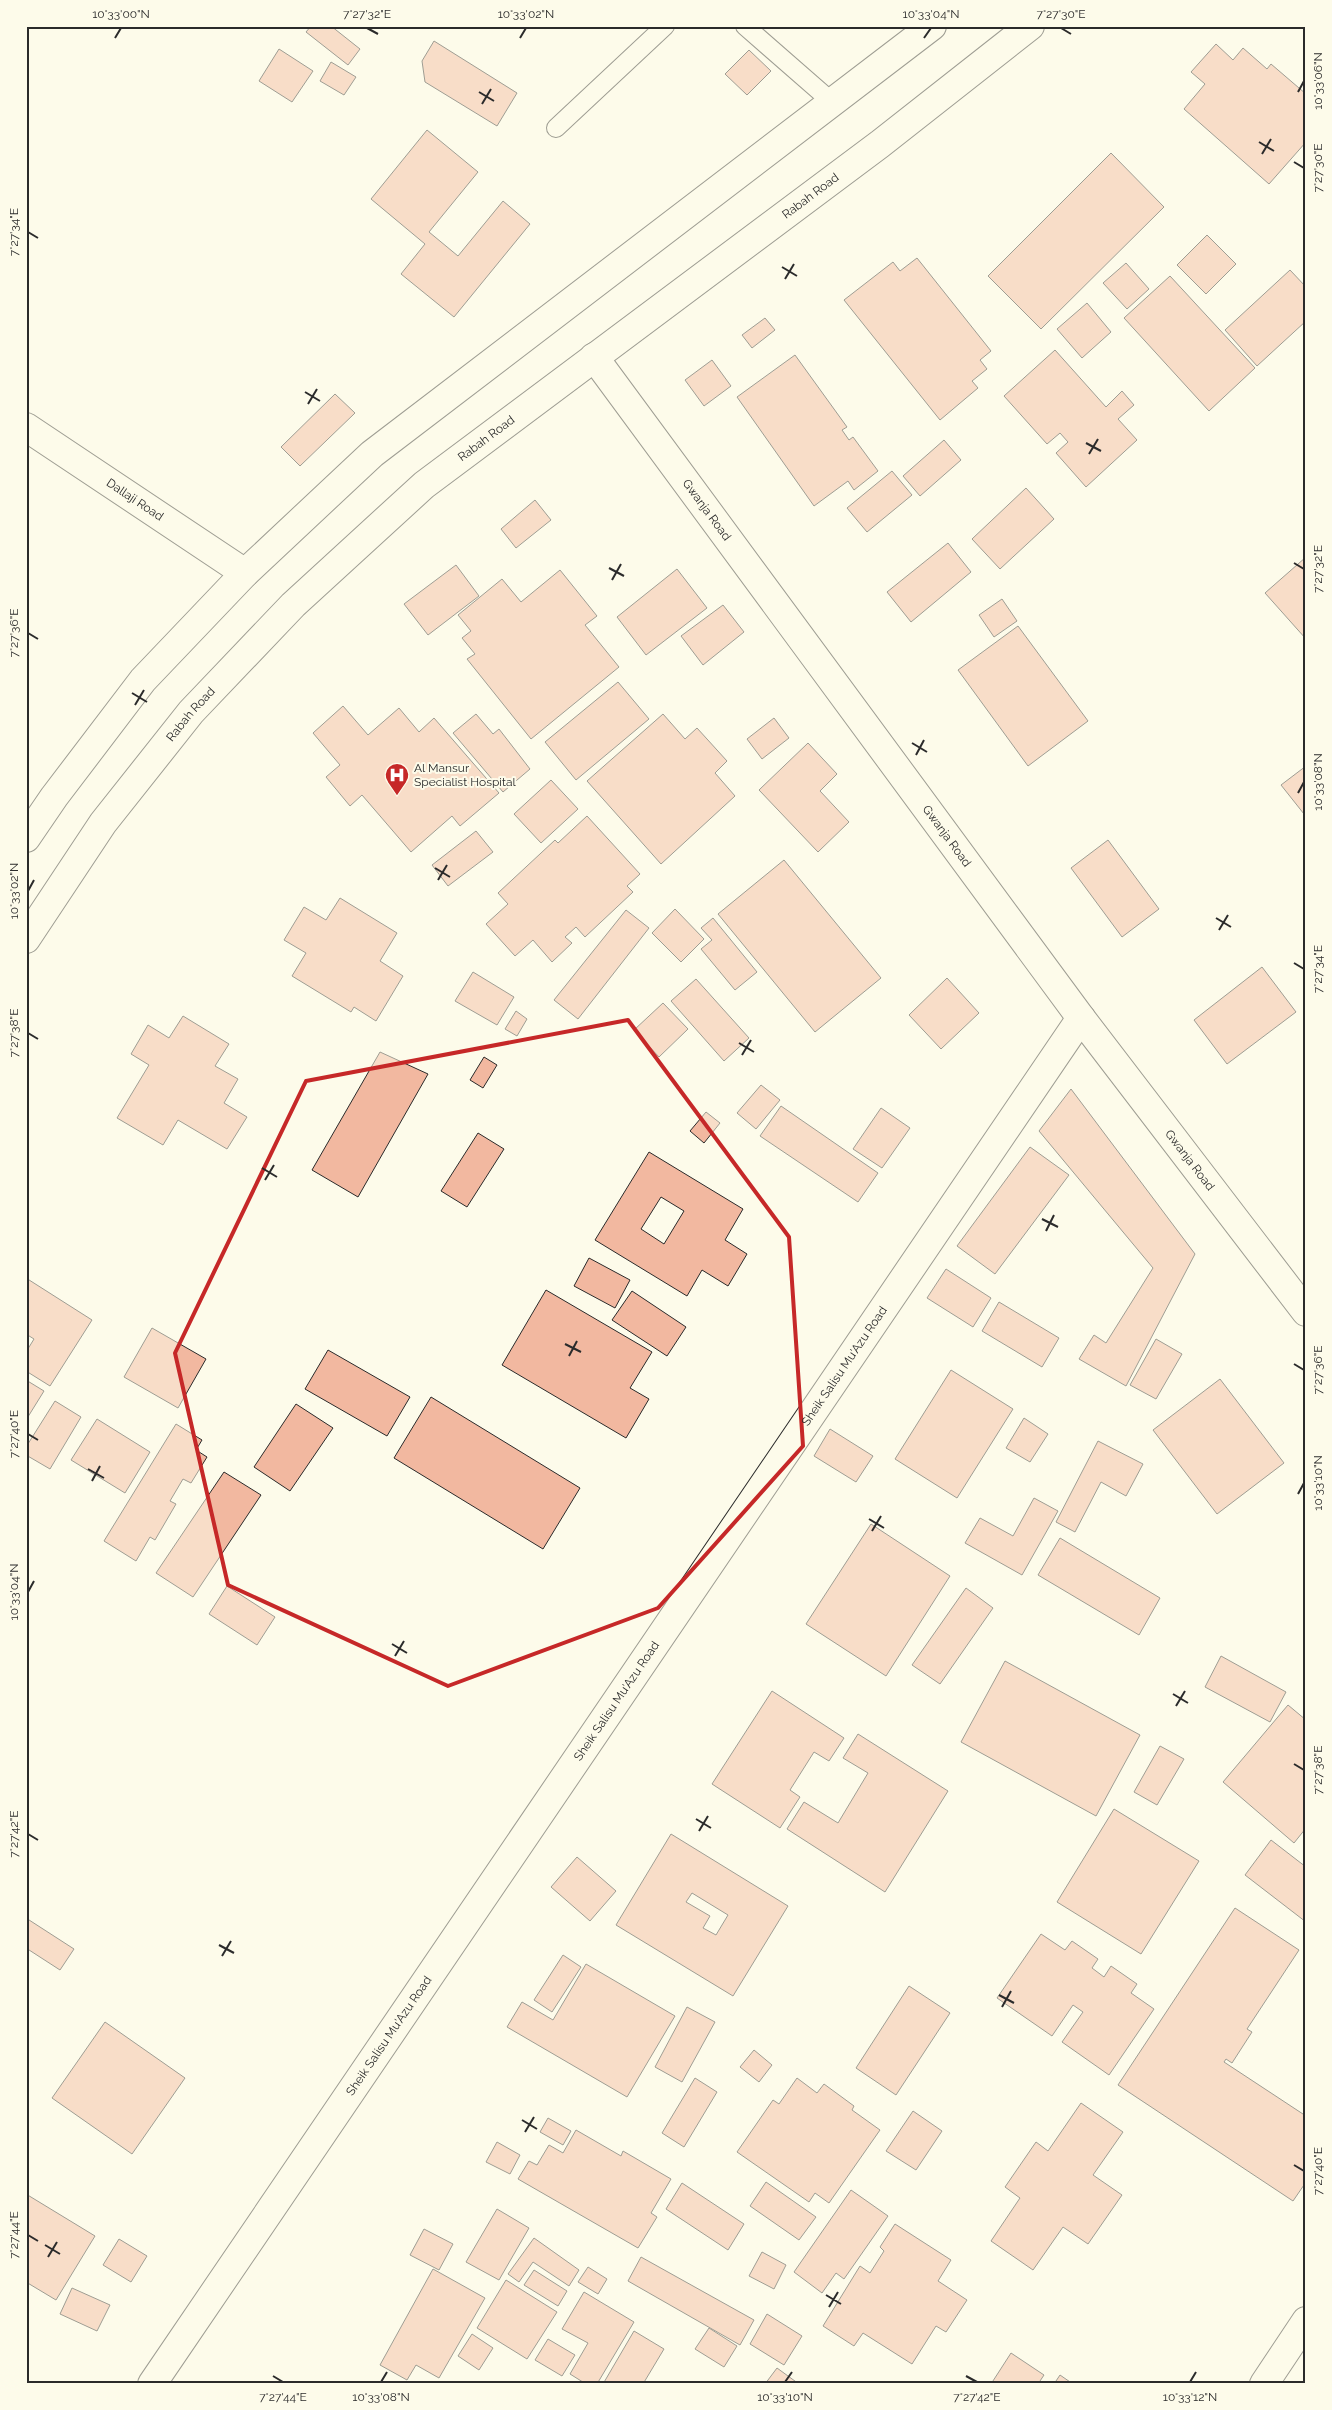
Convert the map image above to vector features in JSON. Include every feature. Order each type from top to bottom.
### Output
[{"type":"street","points":[[26,838],[54,797],[143,680],[245,573],[372,454],[932,26]]},
{"type":"street","name":"Rabah Road","points":[[26,939],[103,823],[190,712],[293,605],[424,485],[880,144],[1030,26]]},
{"type":"street","name":"Gwanja Road","points":[[594,357],[1081,1018],[1306,1312]]},
{"type":"street","name":"Dallaji Road","points":[[26,427],[245,573]]},
{"type":"street","name":"Sheik Salisu Mu'Azu Road","points":[[152,2384],[1081,1018]]},
{"type":"street","points":[[1264,2384],[1306,2321]]},
{"type":"lane","points":[[556,128],[665,26]]},
{"type":"lane","points":[[745,26],[832,102]]},
{"type":"highlighted area","points":[[628,1020],[789,1237],[803,1446],[658,1608],[448,1686],[228,1585],[175,1353],[306,1081]]},
{"type":"building","points":[[311,26],[331,26],[360,49],[348,65],[306,32]]},
{"type":"building","points":[[434,41],[517,93],[497,126],[425,82],[422,61]]},
{"type":"building","points":[[1216,44],[1233,60],[1243,48],[1267,69],[1271,64],[1306,94],[1306,142],[1269,184],[1184,109],[1205,84],[1191,72]]},
{"type":"building","points":[[279,49],[313,71],[292,102],[259,81]]},
{"type":"building","points":[[749,50],[771,71],[747,95],[725,74]]},
{"type":"building","points":[[331,62],[356,77],[344,95],[320,81]]},
{"type":"building","points":[[427,130],[478,172],[429,232],[458,256],[503,201],[530,224],[454,317],[401,274],[425,244],[371,199]]},
{"type":"building","points":[[1111,153],[1164,207],[1041,329],[988,276]]},
{"type":"building","points":[[1207,235],[1236,264],[1206,294],[1177,265]]},
{"type":"building","points":[[917,258],[991,351],[980,360],[987,369],[972,381],[978,388],[940,420],[844,300],[893,262],[900,271]]},
{"type":"building","points":[[1126,263],[1149,289],[1127,309],[1103,283]]},
{"type":"building","points":[[1290,270],[1306,287],[1306,321],[1257,366],[1225,330]]},
{"type":"building","points":[[1170,276],[1255,368],[1209,411],[1124,318]]},
{"type":"building","points":[[1087,303],[1111,332],[1082,358],[1057,329]]},
{"type":"building","points":[[765,318],[775,330],[752,348],[742,335]]},
{"type":"building","points":[[1055,350],[1106,407],[1122,391],[1134,405],[1118,419],[1137,440],[1086,487],[1056,453],[1068,442],[1060,433],[1047,444],[1004,396]]},
{"type":"building","points":[[795,355],[847,427],[842,430],[849,440],[853,437],[878,471],[854,490],[848,481],[814,506],[737,397]]},
{"type":"building","points":[[712,360],[731,386],[704,406],[685,380]]},
{"type":"building","points":[[335,394],[355,413],[300,466],[281,447]]},
{"type":"building","points":[[944,440],[961,460],[920,496],[903,476]]},
{"type":"building","points":[[892,471],[912,495],[867,532],[847,508]]},
{"type":"building","points":[[1026,488],[1054,519],[1000,569],[972,539]]},
{"type":"building","points":[[535,500],[551,520],[516,548],[501,529]]},
{"type":"building","points":[[948,543],[971,572],[911,622],[887,592]]},
{"type":"building","points":[[1306,557],[1306,639],[1265,593]]},
{"type":"building","points":[[456,565],[479,596],[428,635],[404,604]]},
{"type":"building","points":[[677,569],[707,608],[646,655],[617,617]]},
{"type":"building","points":[[560,570],[597,616],[585,625],[619,667],[531,739],[467,659],[475,654],[462,638],[471,631],[458,615],[502,579],[521,602]]},
{"type":"building","points":[[1002,599],[1017,621],[994,637],[979,615]]},
{"type":"building","points":[[723,605],[744,632],[703,665],[681,636]]},
{"type":"building","points":[[1018,626],[1088,721],[1028,766],[958,670]]},
{"type":"building","points":[[618,682],[649,719],[576,780],[545,742]]},
{"type":"building","points":[[343,706],[368,735],[399,708],[419,732],[434,718],[499,793],[460,826],[452,816],[411,852],[362,795],[350,806],[326,777],[340,765],[313,733]]},
{"type":"building","points":[[476,714],[493,734],[499,729],[530,769],[503,792],[453,733]]},
{"type":"building","points":[[663,714],[685,739],[697,728],[727,761],[715,773],[735,796],[661,864],[587,781]]},
{"type":"building","points":[[774,718],[789,738],[762,759],[747,739]]},
{"type":"building","points":[[808,743],[837,774],[820,791],[849,822],[818,852],[759,790]]},
{"type":"building","points":[[1306,766],[1306,813],[1304,814],[1281,785]]},
{"type":"building","points":[[551,780],[578,809],[541,843],[514,814]]},
{"type":"building","points":[[587,816],[640,874],[627,886],[633,892],[585,937],[576,927],[565,937],[572,943],[552,962],[533,940],[515,956],[486,924],[508,904],[498,893],[555,840],[558,843]]},
{"type":"building","points":[[476,831],[493,852],[448,886],[432,865]]},
{"type":"building","points":[[1108,840],[1159,909],[1122,937],[1071,868]]},
{"type":"building","points":[[784,860],[881,978],[815,1032],[718,914]]},
{"type":"building","points":[[340,898],[397,933],[380,961],[403,976],[376,1021],[354,1007],[351,1012],[292,976],[306,953],[284,940],[304,907],[326,920]]},
{"type":"building","points":[[675,909],[704,939],[681,962],[652,933]]},
{"type":"building","points":[[626,910],[649,928],[578,1019],[554,1000]]},
{"type":"building","points":[[713,918],[757,972],[735,990],[701,949],[712,940],[701,928]]},
{"type":"building","points":[[1262,967],[1296,1012],[1227,1064],[1194,1020]]},
{"type":"building","points":[[473,972],[514,997],[497,1025],[455,1001]]},
{"type":"building","points":[[947,978],[979,1013],[941,1049],[909,1015]]},
{"type":"building","points":[[696,979],[749,1038],[724,1061],[671,1001]]},
{"type":"building","points":[[663,1003],[688,1029],[659,1057],[634,1030]]},
{"type":"building","points":[[516,1011],[527,1019],[517,1036],[505,1029]]},
{"type":"building","points":[[183,1016],[229,1044],[215,1066],[238,1079],[224,1103],[247,1117],[227,1149],[178,1120],[163,1145],[117,1118],[149,1065],[131,1054],[148,1025],[169,1038]]},
{"type":"building","points":[[380,1052],[428,1074],[358,1197],[312,1170]]},
{"type":"building","points":[[484,1057],[497,1065],[483,1088],[470,1080]]},
{"type":"building","points":[[761,1085],[780,1100],[756,1129],[737,1113]]},
{"type":"building","points":[[1071,1089],[1195,1254],[1126,1386],[1079,1359],[1094,1335],[1106,1343],[1153,1268],[1039,1131]]},
{"type":"building","points":[[781,1106],[878,1173],[858,1202],[760,1136]]},
{"type":"building","points":[[881,1108],[910,1128],[882,1168],[853,1149]]},
{"type":"building","points":[[706,1112],[720,1123],[704,1143],[690,1131]]},
{"type":"building","points":[[478,1133],[504,1149],[467,1207],[441,1191]]},
{"type":"building","points":[[1030,1147],[1069,1175],[995,1274],[957,1246]]},
{"type":"building","points":[[649,1152],[743,1209],[725,1240],[747,1254],[728,1286],[702,1270],[687,1296],[595,1240]],"holes":[[[661,1197],[684,1211],[664,1244],[641,1229]]]},
{"type":"building","points":[[589,1258],[630,1280],[615,1308],[574,1286]]},
{"type":"building","points":[[946,1269],[991,1298],[973,1327],[927,1298]]},
{"type":"building","points":[[26,1278],[92,1320],[50,1386],[26,1371],[26,1352],[34,1339],[26,1334]]},
{"type":"building","points":[[546,1290],[652,1352],[630,1388],[649,1399],[626,1438],[502,1365]]},
{"type":"building","points":[[632,1291],[686,1327],[667,1356],[612,1320]]},
{"type":"building","points":[[999,1302],[1059,1338],[1042,1367],[982,1331]]},
{"type":"building","points":[[152,1328],[206,1359],[178,1408],[124,1377]]},
{"type":"building","points":[[1156,1339],[1182,1354],[1156,1399],[1130,1385]]},
{"type":"building","points":[[328,1350],[410,1397],[387,1436],[305,1389]]},
{"type":"building","points":[[951,1370],[1013,1409],[957,1498],[895,1459]]},
{"type":"building","points":[[1220,1379],[1284,1463],[1217,1514],[1153,1430]]},
{"type":"building","points":[[26,1380],[44,1391],[26,1420]]},
{"type":"building","points":[[431,1397],[580,1488],[543,1549],[394,1458]]},
{"type":"building","points":[[55,1401],[81,1417],[50,1469],[26,1455],[26,1447]]},
{"type":"building","points":[[296,1404],[333,1428],[290,1491],[254,1467]]},
{"type":"building","points":[[1024,1418],[1048,1434],[1030,1462],[1006,1448]]},
{"type":"building","points":[[97,1419],[150,1452],[125,1493],[71,1460]]},
{"type":"building","points":[[176,1424],[202,1440],[196,1450],[207,1457],[191,1483],[183,1479],[170,1501],[176,1504],[155,1540],[150,1537],[136,1561],[104,1541]]},
{"type":"building","points":[[830,1429],[873,1456],[856,1482],[814,1456]]},
{"type":"building","points":[[1098,1441],[1143,1464],[1126,1496],[1101,1482],[1075,1532],[1056,1522]]},
{"type":"building","points":[[224,1472],[261,1495],[193,1597],[156,1573]]},
{"type":"building","points":[[1034,1498],[1058,1511],[1022,1575],[965,1543],[980,1518],[1013,1536]]},
{"type":"building","points":[[871,1524],[950,1576],[886,1676],[806,1624]]},
{"type":"building","points":[[1060,1538],[1160,1598],[1139,1635],[1038,1575]]},
{"type":"building","points":[[227,1586],[275,1617],[257,1645],[209,1614]]},
{"type":"building","points":[[966,1588],[993,1608],[940,1684],[912,1665]]},
{"type":"building","points":[[1221,1656],[1286,1692],[1270,1722],[1205,1687]]},
{"type":"building","points":[[1005,1661],[1140,1735],[1096,1816],[961,1742]]},
{"type":"building","points":[[772,1691],[844,1738],[829,1761],[814,1752],[790,1790],[800,1797],[780,1828],[712,1784]]},
{"type":"building","points":[[1288,1705],[1306,1720],[1306,1828],[1294,1843],[1223,1782]]},
{"type":"building","points":[[858,1734],[948,1791],[885,1892],[787,1829],[804,1802],[838,1823],[868,1773],[843,1758]]},
{"type":"building","points":[[1160,1746],[1184,1759],[1157,1805],[1134,1792]]},
{"type":"building","points":[[1114,1809],[1199,1861],[1141,1954],[1057,1902]]},
{"type":"building","points":[[671,1834],[788,1906],[733,1996],[616,1925]],"holes":[[[692,1893],[728,1915],[716,1935],[703,1928],[710,1916],[686,1902]]]},
{"type":"building","points":[[1271,1840],[1306,1867],[1306,1922],[1245,1875]]},
{"type":"building","points":[[577,1857],[616,1891],[590,1921],[551,1887]]},
{"type":"building","points":[[1235,1908],[1299,1950],[1247,2029],[1252,2032],[1232,2063],[1226,2059],[1224,2062],[1306,2116],[1306,2182],[1293,2201],[1118,2085]]},
{"type":"building","points":[[26,1918],[74,1949],[60,1970],[26,1948]]},
{"type":"building","points":[[1041,1934],[1065,1950],[1072,1941],[1098,1959],[1092,1968],[1104,1977],[1111,1966],[1137,1984],[1131,1993],[1154,2009],[1109,2075],[1062,2042],[1083,2012],[1073,2005],[1052,2036],[997,1998]]},
{"type":"building","points":[[563,1955],[581,1967],[552,2012],[534,2000]]},
{"type":"building","points":[[586,1964],[675,2016],[627,2097],[507,2027],[522,2002],[553,2020]]},
{"type":"building","points":[[909,1986],[950,2013],[896,2095],[856,2068]]},
{"type":"building","points":[[687,2007],[715,2022],[682,2082],[655,2067]]},
{"type":"building","points":[[105,2022],[185,2078],[132,2154],[52,2098]]},
{"type":"building","points":[[754,2050],[772,2065],[759,2082],[740,2067]]},
{"type":"building","points":[[695,2078],[717,2092],[684,2147],[662,2133]]},
{"type":"building","points":[[797,2078],[817,2093],[824,2084],[854,2106],[852,2110],[880,2130],[829,2203],[815,2193],[809,2202],[737,2152],[773,2100],[779,2104]]},
{"type":"building","points":[[1081,2103],[1123,2132],[1093,2175],[1122,2195],[1088,2244],[1063,2227],[1033,2270],[991,2241],[1020,2198],[1005,2187],[1036,2142],[1048,2151]]},
{"type":"building","points":[[913,2111],[942,2131],[916,2170],[886,2151]]},
{"type":"building","points":[[548,2118],[571,2131],[563,2145],[540,2132]]},
{"type":"building","points":[[576,2130],[621,2156],[623,2151],[671,2179],[651,2213],[657,2217],[638,2248],[518,2179],[529,2161],[537,2165],[549,2145],[563,2153]]},
{"type":"building","points":[[497,2142],[520,2155],[510,2174],[486,2162]]},
{"type":"building","points":[[766,2182],[816,2217],[799,2240],[750,2206]]},
{"type":"building","points":[[682,2183],[744,2224],[728,2250],[666,2209]]},
{"type":"building","points":[[851,2190],[888,2216],[844,2279],[836,2273],[822,2293],[794,2272]]},
{"type":"building","points":[[26,2194],[95,2236],[56,2300],[26,2282]]},
{"type":"building","points":[[497,2209],[529,2228],[499,2280],[466,2262]]},
{"type":"building","points":[[895,2224],[951,2260],[938,2281],[967,2300],[946,2332],[936,2326],[912,2364],[863,2333],[854,2346],[823,2326],[860,2266],[870,2273],[884,2251],[880,2247]]},
{"type":"building","points":[[424,2229],[453,2244],[439,2270],[410,2255]]},
{"type":"building","points":[[534,2238],[579,2270],[569,2286],[533,2262],[519,2282],[508,2274]]},
{"type":"building","points":[[119,2239],[147,2256],[131,2282],[103,2265]]},
{"type":"building","points":[[762,2252],[786,2265],[774,2289],[749,2276]]},
{"type":"building","points":[[641,2257],[754,2320],[740,2345],[628,2281]]},
{"type":"building","points":[[588,2267],[607,2279],[598,2294],[578,2282]]},
{"type":"building","points":[[433,2269],[485,2298],[439,2378],[416,2365],[407,2380],[380,2365]]},
{"type":"building","points":[[534,2270],[567,2291],[558,2306],[524,2285]]},
{"type":"building","points":[[506,2280],[557,2312],[527,2359],[477,2328]]},
{"type":"building","points":[[72,2288],[110,2305],[97,2331],[60,2314]]},
{"type":"building","points":[[584,2292],[634,2322],[597,2384],[586,2384],[570,2374],[588,2343],[562,2329]]},
{"type":"building","points":[[767,2314],[802,2336],[784,2365],[750,2344]]},
{"type":"building","points":[[709,2328],[737,2346],[724,2367],[695,2349]]},
{"type":"building","points":[[634,2331],[664,2349],[643,2384],[603,2384]]},
{"type":"building","points":[[472,2334],[493,2348],[479,2370],[458,2356]]},
{"type":"building","points":[[548,2339],[575,2355],[562,2376],[535,2360]]},
{"type":"building","points":[[1011,2353],[1044,2375],[1038,2384],[991,2384]]},
{"type":"building","points":[[777,2368],[799,2384],[765,2384]]},
{"type":"building","points":[[1060,2375],[1073,2384],[1054,2384]]},
{"type":"place","name":"Al Mansur Specialist Hospital","points":[[397,796]]}]
